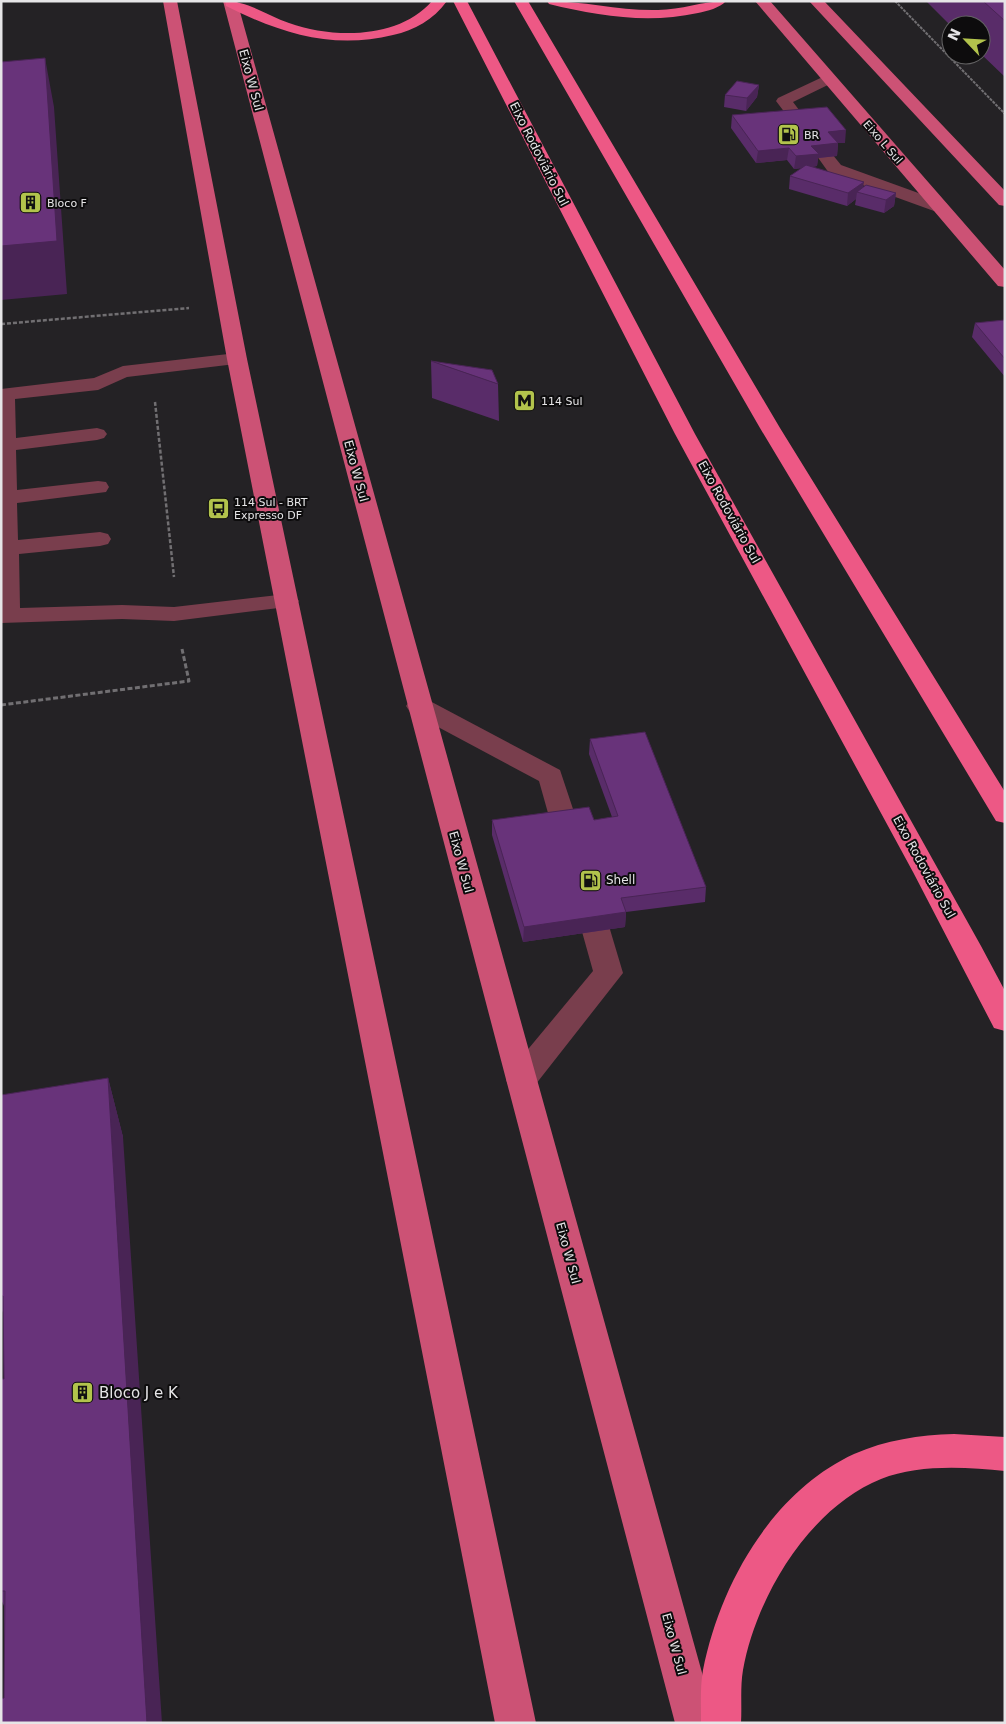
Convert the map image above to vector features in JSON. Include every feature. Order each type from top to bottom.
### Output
[{"type":"highway","points":[[231,2],[270,22],[308,34],[340,36],[379,34],[404,28],[435,9],[440,1]]},
{"type":"highway","name":"Eixo Rodoviário Sul","points":[[460,1],[685,434],[967,946],[1005,1020]]},
{"type":"highway","points":[[521,1],[770,428],[1005,814]]},
{"type":"highway","points":[[554,1],[603,11],[666,14],[703,8],[719,1]]},
{"type":"highway","points":[[721,1723],[722,1670],[742,1601],[781,1537],[831,1488],[867,1466],[911,1455],[978,1450],[1005,1454]]},
{"type":"main road","points":[[170,1],[237,359],[516,1723]]},
{"type":"main road","name":"Eixo L Sul","points":[[762,1],[1005,282]]},
{"type":"main road","points":[[816,1],[1005,201]]},
{"type":"main road","name":"Eixo W Sul","points":[[231,2],[419,706],[696,1723]]},
{"type":"lane","points":[[801,123],[784,101],[829,79]]},
{"type":"lane","points":[[822,152],[835,169],[940,208]]},
{"type":"lane","points":[[237,359],[123,372],[98,384],[3,395],[6,445],[5,504],[7,548],[5,616],[122,612],[174,614],[287,601]]},
{"type":"lane","points":[[6,445],[97,434]]},
{"type":"lane","points":[[5,504],[98,488]]},
{"type":"lane","points":[[7,548],[100,539]]},
{"type":"lane","points":[[419,706],[550,776],[608,973],[521,1080]]},
{"type":"path","points":[[894,1],[1005,114]]},
{"type":"path","points":[[1,324],[171,310],[227,303]]},
{"type":"path","points":[[154,395],[172,546],[174,586]]},
{"type":"path","points":[[1,705],[190,681],[182,648]]},
{"type":"building","points":[[983,1],[1005,1],[1005,21]]},
{"type":"building","name":"Bloco F","points":[[45,58],[57,241],[1,246],[1,62]]},
{"type":"building","points":[[737,81],[759,85],[747,98],[725,95]]},
{"type":"building","points":[[827,107],[846,130],[828,132],[838,143],[811,146],[819,154],[796,156],[789,148],[758,151],[732,115]]},
{"type":"building","points":[[806,165],[864,182],[848,193],[790,176]]},
{"type":"building","points":[[866,185],[896,193],[886,200],[857,192]]},
{"type":"building","points":[[1005,320],[1005,359],[975,323]]},
{"type":"building","points":[[431,361],[492,370],[498,384]]},
{"type":"building","points":[[645,732],[706,887],[621,898],[626,912],[524,927],[492,820],[589,807],[594,820],[618,816],[590,739]]},
{"type":"building","name":"Bloco J e K","points":[[108,1078],[147,1723],[1,1723],[1,1699],[4,1698],[5,1591],[1,1591],[1,1379],[4,1379],[3,1296],[1,1296],[1,1095]]},
{"type":"place","name":"BR","points":[[788,135]]},
{"type":"place","name":"Bloco F","points":[[31,203]]},
{"type":"place","name":"114 Sul","points":[[525,401]]},
{"type":"place","name":"114 Sul - BRT Expresso DF","points":[[218,508]]},
{"type":"place","name":"Shell","points":[[590,880]]},
{"type":"place","name":"Bloco J e K","points":[[83,1393]]}]
